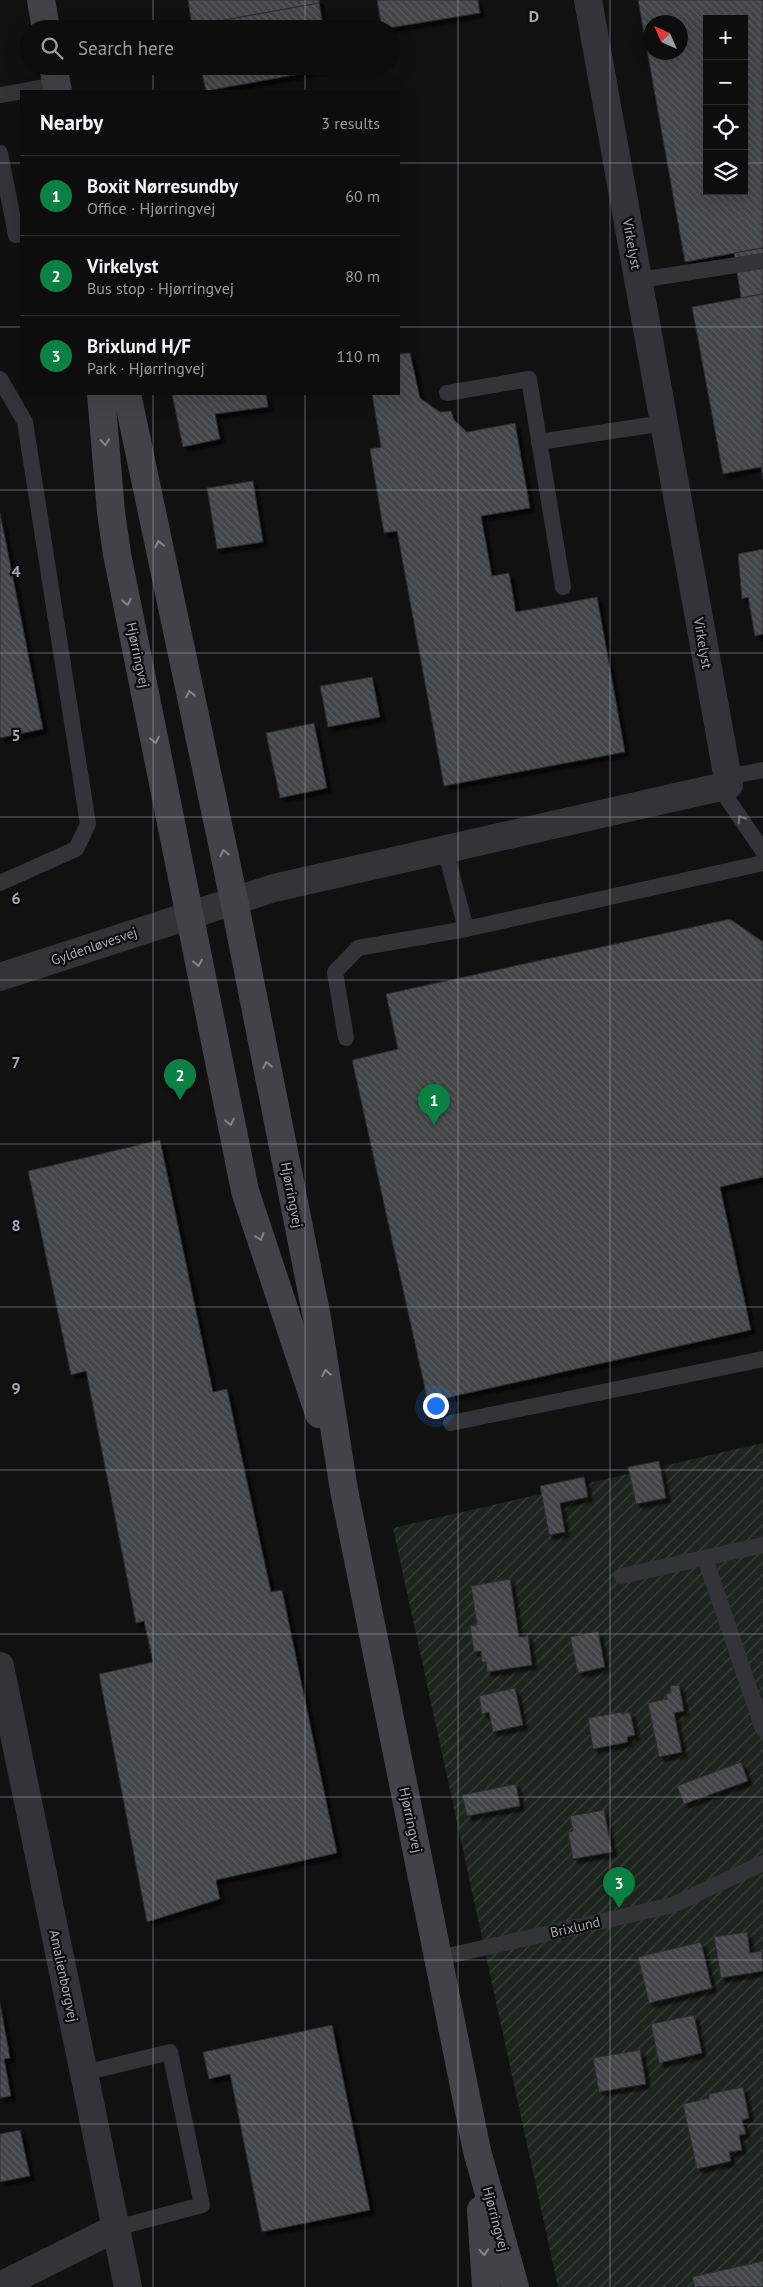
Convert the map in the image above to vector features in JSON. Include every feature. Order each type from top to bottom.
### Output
[{"type":"main road","points":[[41,0],[44,20]]},
{"type":"main road","name":"Hjørringvej","points":[[101,395],[117,554],[188,915],[245,1191],[344,1490]]},
{"type":"main road","name":"Hjørringvej","points":[[127,395],[234,900],[317,1318],[344,1490],[478,2151],[515,2287]]},
{"type":"main road","name":"Hjørringvej","points":[[478,2151],[486,2287]]},
{"type":"street","name":"Virkelyst","points":[[588,0],[664,422],[723,782]]},
{"type":"street","points":[[188,915],[274,888],[445,850],[723,782]]},
{"type":"street","name":"Gyldenløvesvej","points":[[0,976],[188,915]]},
{"type":"street","name":"Amalienborgvej","points":[[0,1666],[128,2287]]},
{"type":"street","points":[[0,2286],[116,2228]]},
{"type":"lane","points":[[0,95],[56,81]]},
{"type":"lane","points":[[0,153],[16,235],[20,234]]},
{"type":"lane","points":[[639,280],[763,261]]},
{"type":"lane","points":[[0,379],[25,422],[88,824],[76,849],[0,883]]},
{"type":"lane","points":[[446,393],[529,379],[563,586]]},
{"type":"lane","points":[[539,442],[664,422]]},
{"type":"lane","points":[[763,770],[723,782],[763,851]]},
{"type":"lane","points":[[445,850],[466,929]]},
{"type":"lane","points":[[346,1038],[335,972],[358,948],[466,929],[763,863]]},
{"type":"lane","points":[[451,1423],[763,1359]]},
{"type":"lane","points":[[622,1576],[763,1545]]},
{"type":"lane","points":[[705,1558],[763,1730]]},
{"type":"lane","name":"Brixlund","points":[[439,1958],[673,1905],[763,1863]]},
{"type":"lane","points":[[84,2072],[170,2052],[202,2205],[116,2228]]},
{"type":"shaded area","points":[[763,1443],[763,2287],[558,2287],[393,1528]]},
{"type":"building","points":[[188,0],[319,0],[319,3],[225,20],[191,20]]},
{"type":"building","points":[[377,0],[478,0],[480,13],[400,26],[400,20],[380,20]]},
{"type":"building","points":[[638,0],[763,0],[763,248],[685,262],[649,60],[688,60],[688,15],[643,15],[643,28]]},
{"type":"building","points":[[319,3],[322,20],[225,20]]},
{"type":"building","points":[[202,75],[294,75],[211,90],[206,90]]},
{"type":"building","points":[[763,248],[763,294],[741,298],[734,253]]},
{"type":"building","points":[[763,294],[763,479],[761,467],[723,474],[692,307]]},
{"type":"building","points":[[410,353],[420,398],[440,412],[451,411],[454,420],[467,432],[515,423],[530,508],[481,516],[492,576],[509,573],[516,612],[597,597],[625,752],[444,786],[397,531],[384,533],[370,449],[381,447],[372,395],[400,395],[400,354]]},
{"type":"building","points":[[172,395],[266,395],[268,407],[215,414],[220,439],[183,447]]},
{"type":"building","points":[[253,481],[263,542],[217,549],[207,488]]},
{"type":"building","points":[[0,513],[43,729],[0,738]]},
{"type":"building","points":[[763,549],[763,634],[755,636],[748,597],[742,599],[738,554]]},
{"type":"building","points":[[372,677],[380,717],[328,727],[320,686]]},
{"type":"building","points":[[314,723],[327,788],[280,798],[266,733]]},
{"type":"building","points":[[730,919],[763,942],[763,1177],[720,1187],[751,1330],[428,1402],[352,1060],[398,1049],[386,994]]},
{"type":"building","points":[[160,1140],[213,1392],[227,1389],[271,1592],[282,1590],[337,1853],[216,1880],[220,1899],[147,1922],[99,1674],[153,1662],[144,1621],[136,1623],[86,1371],[71,1375],[28,1171]]},
{"type":"building","points":[[659,1461],[666,1498],[636,1504],[628,1467]]},
{"type":"building","points":[[584,1477],[588,1497],[560,1503],[565,1532],[549,1535],[540,1486]]},
{"type":"building","points":[[510,1579],[519,1637],[528,1636],[532,1665],[487,1672],[486,1662],[482,1662],[481,1651],[474,1652],[470,1626],[477,1625],[471,1586]]},
{"type":"building","points":[[598,1631],[605,1667],[578,1673],[570,1637]]},
{"type":"building","points":[[679,1685],[684,1711],[674,1713],[682,1752],[659,1757],[648,1703],[667,1699],[666,1694],[671,1693],[670,1686]]},
{"type":"building","points":[[515,1688],[523,1725],[493,1732],[489,1712],[482,1714],[479,1696]]},
{"type":"building","points":[[622,1712],[622,1714],[630,1712],[635,1735],[627,1737],[628,1742],[593,1749],[588,1718]]},
{"type":"building","points":[[741,1762],[748,1781],[684,1804],[677,1786]]},
{"type":"building","points":[[516,1784],[520,1806],[467,1816],[462,1795]]},
{"type":"building","points":[[604,1810],[612,1852],[573,1859],[568,1832],[573,1831],[570,1816]]},
{"type":"building","points":[[747,1932],[750,1953],[762,1951],[763,1971],[721,1978],[714,1937]]},
{"type":"building","points":[[701,1942],[712,1988],[649,2003],[638,1957]]},
{"type":"building","points":[[0,2003],[10,2058],[4,2059],[11,2096],[0,2098]]},
{"type":"building","points":[[694,2015],[702,2053],[659,2063],[651,2024]]},
{"type":"building","points":[[332,2025],[370,2210],[262,2232],[230,2074],[209,2079],[203,2052]]},
{"type":"building","points":[[640,2050],[646,2084],[599,2092],[593,2058]]},
{"type":"building","points":[[743,2087],[749,2118],[742,2120],[746,2134],[739,2135],[742,2150],[729,2152],[731,2161],[697,2169],[683,2104],[709,2098],[709,2094]]},
{"type":"building","points":[[20,2130],[30,2176],[0,2182],[0,2134]]},
{"type":"building","points":[[763,2261],[763,2287],[695,2287],[692,2277]]},
{"type":"place","name":"Virkelyst","points":[[180,1100]]},
{"type":"place","name":"Boxit Nørresundby","points":[[434,1125]]},
{"type":"place","name":"Brixlund H/F","points":[[619,1908]]}]
